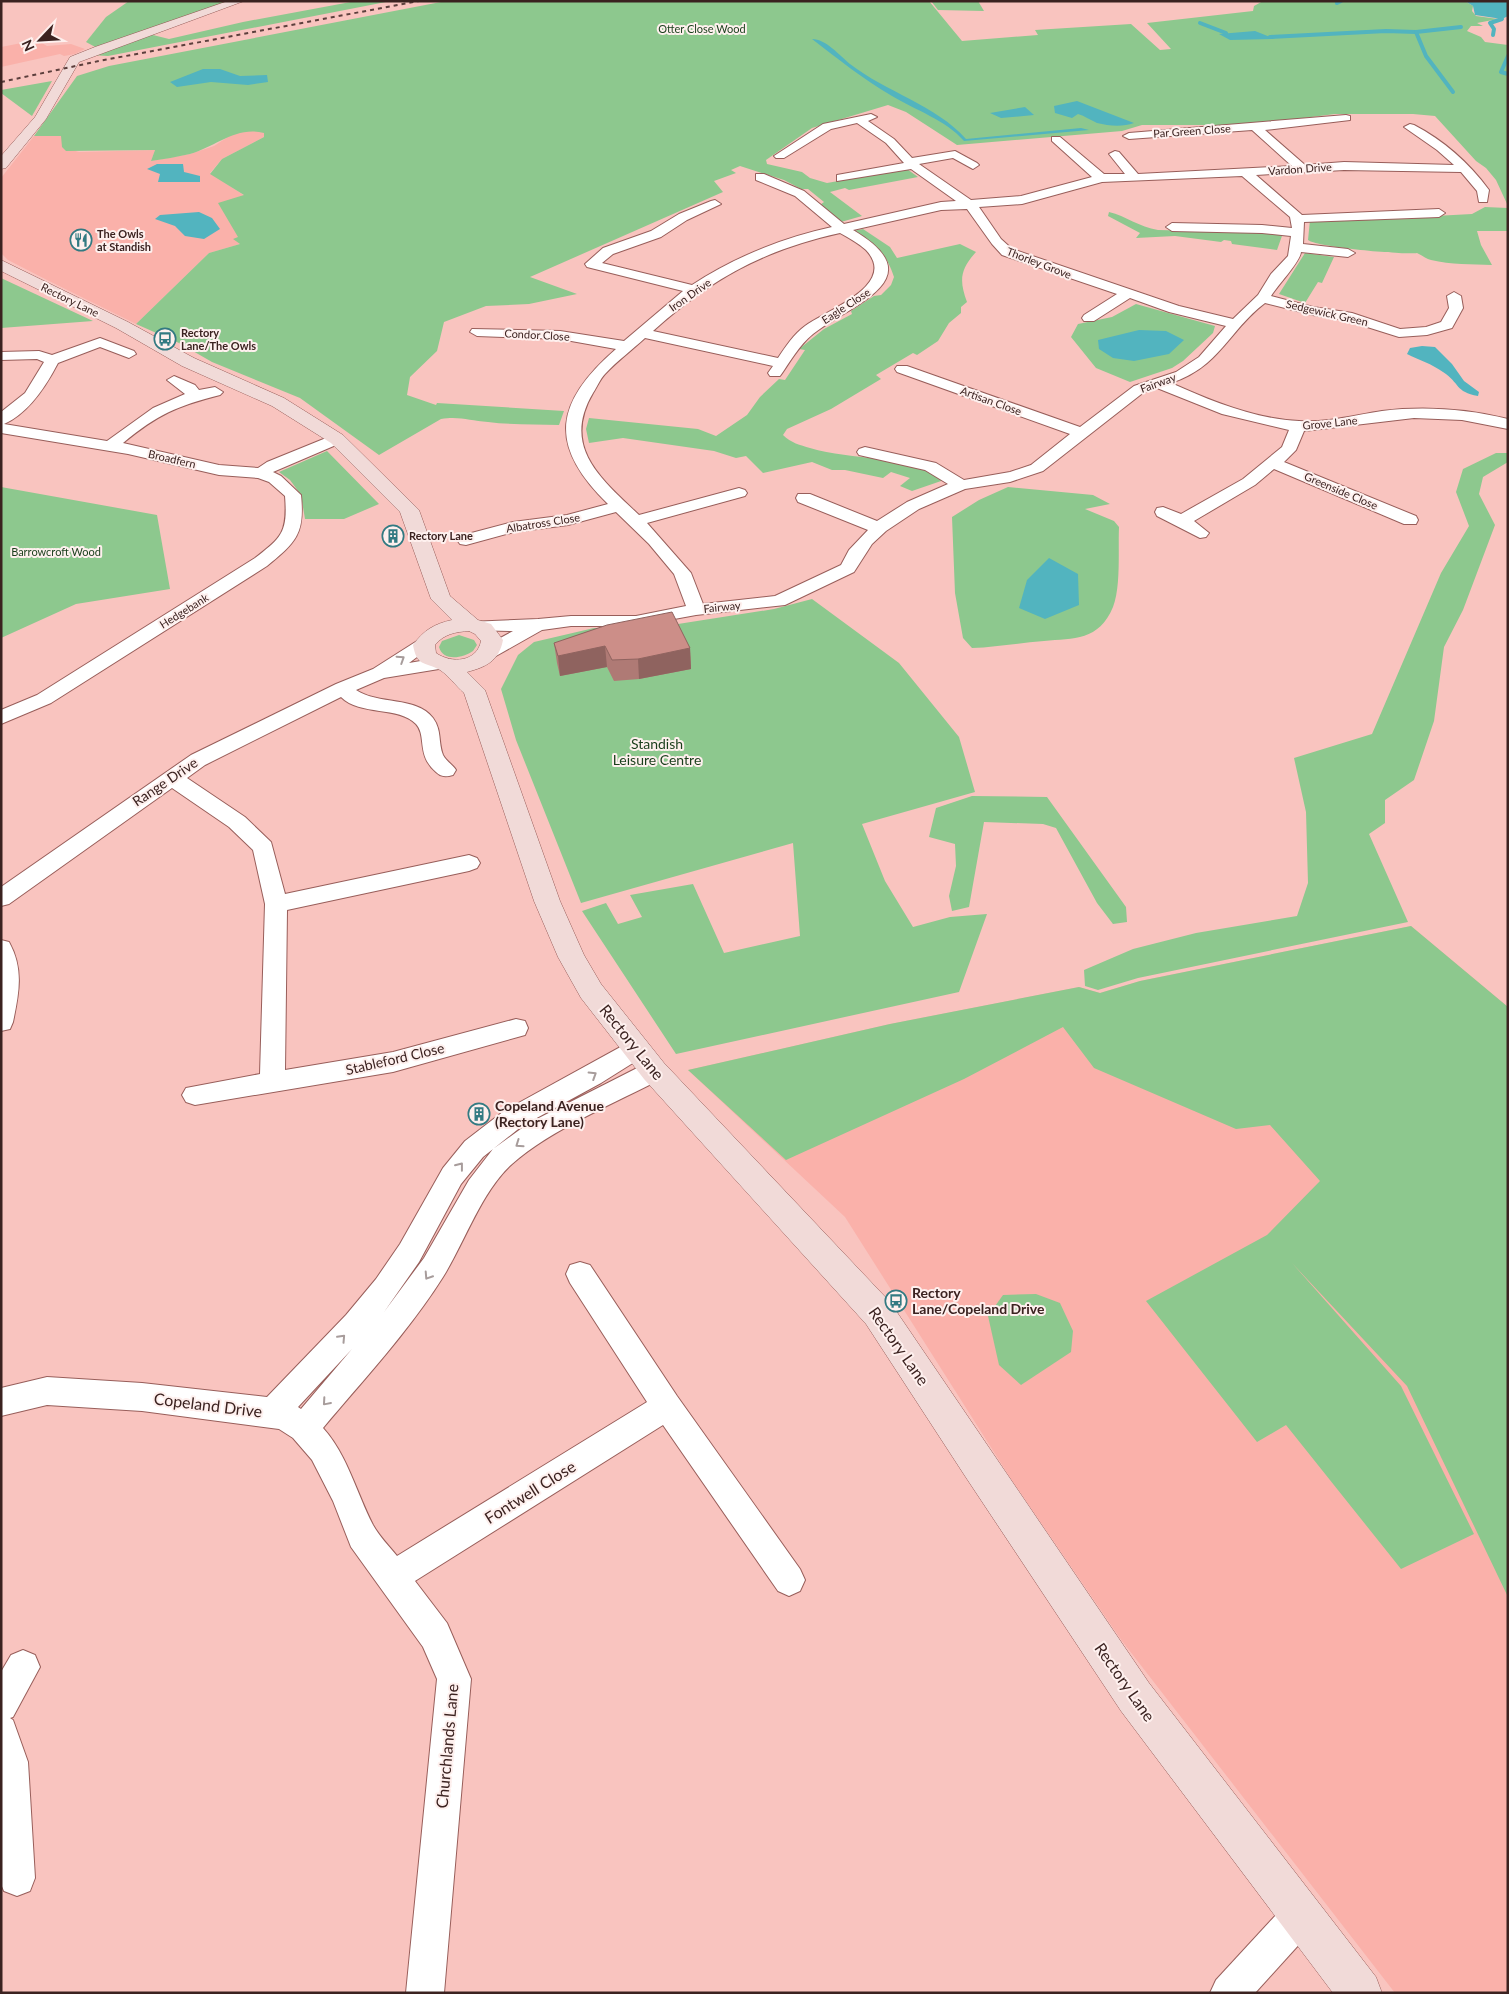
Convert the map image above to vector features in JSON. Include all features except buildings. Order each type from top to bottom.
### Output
[{"type":"main road","points":[[1,165],[40,119],[74,60],[99,49],[239,1]]},
{"type":"main road","name":"Rectory Lane","points":[[1,265],[122,325],[188,362],[278,402],[337,439],[409,510],[441,599],[473,626]]},
{"type":"main road","points":[[441,599],[430,622],[426,641],[426,656],[443,665],[469,664],[488,654]]},
{"type":"main road","points":[[426,641],[434,633],[451,626],[473,626],[483,629],[492,640],[474,690]]},
{"type":"main road","name":"Rectory Lane","points":[[443,665],[474,690],[547,901],[571,957],[592,991],[644,1060],[878,1313],[982,1472],[1135,1697],[1360,1993]]},
{"type":"street","points":[[780,156],[828,126],[871,117]]},
{"type":"street","name":"Par Green Close","points":[[1129,136],[1346,118]]},
{"type":"street","name":"Thorley Grove","points":[[858,120],[890,141],[911,163],[971,206],[978,213],[996,245],[1007,252],[1174,310],[1235,324]]},
{"type":"street","points":[[1255,127],[1302,168]]},
{"type":"street","points":[[1410,127],[1438,142],[1484,190],[1484,198]]},
{"type":"street","points":[[1056,139],[1101,178]]},
{"type":"street","points":[[841,178],[955,154],[973,165]]},
{"type":"street","points":[[1115,154],[1135,178]]},
{"type":"street","name":"Vardon Drive","points":[[971,206],[1022,200],[1101,178],[1135,178],[1344,166],[1464,169]]},
{"type":"street","points":[[1245,172],[1298,219],[1439,213]]},
{"type":"street","points":[[760,177],[790,187],[807,198],[840,228]]},
{"type":"street","points":[[694,290],[592,264],[608,251],[656,234],[683,217],[715,204]]},
{"type":"street","name":"Iron Drive","points":[[696,610],[682,573],[637,521],[619,506],[581,459],[576,449],[572,428],[576,409],[598,372],[682,298],[746,260],[796,239],[840,228],[941,206],[971,206]]},
{"type":"street","name":"Fairway","points":[[473,626],[538,625],[571,620],[636,621],[696,610],[778,601],[815,586],[848,568],[852,556],[880,528],[917,503],[961,485],[1020,476],[1044,464],[1139,389],[1158,384],[1192,369],[1204,360],[1235,324],[1263,298],[1276,277],[1294,257],[1298,219]]},
{"type":"street","points":[[1172,227],[1262,229],[1298,233]]},
{"type":"street","name":"Eagle Close","points":[[642,333],[727,353],[779,368],[808,330],[867,294],[881,280],[882,264],[872,249],[840,228]]},
{"type":"street","points":[[1295,248],[1348,253]]},
{"type":"street","points":[[1089,318],[1127,294]]},
{"type":"street","name":"Sedgewick Green","points":[[1263,298],[1313,311],[1347,316],[1398,333],[1427,331],[1447,325],[1456,308],[1454,296]]},
{"type":"street","name":"Condor Close","points":[[477,332],[560,335],[627,346]]},
{"type":"street","points":[[1,356],[39,355],[52,360],[100,342],[129,354]]},
{"type":"street","points":[[1,420],[30,396],[40,383],[52,360]]},
{"type":"street","name":"Artisan Close","points":[[903,368],[1081,434]]},
{"type":"street","points":[[174,380],[190,388],[193,394]]},
{"type":"street","name":"Grove Lane","points":[[1158,384],[1178,393],[1264,420],[1298,426],[1320,426],[1385,416],[1428,414],[1478,417],[1508,424]]},
{"type":"street","points":[[110,446],[140,422],[193,394],[215,392]]},
{"type":"street","points":[[1182,521],[1249,482],[1271,462],[1288,450],[1294,440],[1298,426]]},
{"type":"street","name":"Broadfern","points":[[1,428],[110,446],[219,470],[261,473]]},
{"type":"street","points":[[261,473],[273,465],[337,439]]},
{"type":"street","points":[[865,452],[930,466],[961,485]]},
{"type":"street","name":"Greenside Close","points":[[1271,462],[1411,521]]},
{"type":"street","name":"Hedgebank","points":[[1,718],[44,699],[80,677],[261,562],[286,542],[296,525],[293,495],[275,479],[261,473]]},
{"type":"street","points":[[637,521],[674,509],[739,493]]},
{"type":"street","points":[[804,498],[880,528]]},
{"type":"street","name":"Albatross Close","points":[[466,539],[513,526],[568,520],[619,506]]},
{"type":"street","points":[[1163,512],[1182,521],[1200,533]]},
{"type":"street","name":"Fairway","points":[[488,654],[538,625]]},
{"type":"street","name":"Range Drive","points":[[1,898],[171,777],[222,747],[343,688],[380,673],[426,641]]},
{"type":"street","name":"Range Drive","points":[[380,673],[443,665]]},
{"type":"street","points":[[343,688],[348,695],[357,700],[405,709],[422,718],[429,727],[435,760],[446,770]]},
{"type":"street","points":[[171,777],[237,822],[263,847],[276,904],[272,1083]]},
{"type":"street","points":[[276,904],[469,863]]},
{"type":"street","points":[[1,948],[5,954],[8,978],[1,1022]]},
{"type":"street","name":"Stableford Close","points":[[195,1095],[393,1062],[516,1028]]},
{"type":"street","points":[[304,1428],[407,1306],[434,1267],[490,1171],[509,1151],[644,1060]]},
{"type":"street","name":"Copeland Drive","points":[[1,1402],[47,1391],[142,1397],[273,1412],[377,1299],[401,1267],[458,1167],[493,1132],[644,1060]]},
{"type":"street","points":[[420,1233],[449,1240]]},
{"type":"street","points":[[580,1274],[667,1406],[789,1580]]},
{"type":"street","name":"Fontwell Close","points":[[394,1577],[667,1406]]},
{"type":"street","name":"Churchlands Lane","points":[[273,1412],[289,1418],[304,1428],[323,1450],[345,1493],[362,1536],[435,1635],[454,1679],[425,1993]]},
{"type":"street","points":[[1,1704],[24,1667]]},
{"type":"street","points":[[1,1732],[11,1762],[17,1878]]},
{"type":"street","points":[[1229,1993],[1300,1916]]},
{"type":"shaded area","points":[[37,40],[47,46],[71,44],[85,49],[75,54],[64,56],[60,54],[1,67],[1,47]]},
{"type":"shaded area","points":[[254,130],[264,132],[264,137],[222,159],[210,173],[245,196],[238,238],[234,239],[240,244],[209,253],[136,324],[8,260],[1,253],[1,178],[34,136],[62,136],[62,147],[79,152],[155,150],[151,161],[190,154],[214,146],[234,133]]},
{"type":"shaded area","points":[[1411,926],[1508,1007],[1508,1993],[1395,1993],[1122,1641],[1011,1479],[845,1217],[688,1070],[890,1024],[1079,987],[1100,993],[1140,981]]},
{"type":"green space","points":[[129,1],[239,1],[99,49],[86,42],[106,17]]},
{"type":"green space","points":[[356,1],[391,1],[108,56],[90,55],[149,34],[169,39],[243,22]]},
{"type":"green space","name":"Otter Close Wood","points":[[446,1],[929,1],[962,41],[1038,35],[1035,30],[1131,24],[1160,50],[1171,49],[1147,23],[1253,11],[1254,6],[1263,1],[1465,1],[1473,6],[1472,11],[1476,16],[1498,19],[1477,23],[1483,26],[1471,26],[1467,31],[1481,37],[1485,42],[1508,45],[1508,206],[1496,180],[1435,116],[1413,114],[1335,114],[1249,125],[1142,125],[1122,131],[957,145],[906,112],[888,105],[812,128],[766,160],[767,164],[802,172],[810,178],[827,183],[907,169],[918,177],[830,192],[862,216],[841,222],[820,205],[824,202],[808,189],[801,189],[784,180],[740,166],[731,170],[736,173],[714,181],[723,192],[530,277],[577,294],[529,304],[486,306],[444,322],[437,351],[410,377],[407,395],[436,405],[437,403],[564,411],[559,425],[506,424],[454,418],[441,419],[379,455],[300,398],[212,362],[179,343],[136,324],[209,253],[240,244],[233,239],[238,237],[218,203],[244,195],[210,174],[222,159],[264,137],[264,133],[244,132],[190,154],[151,161],[155,150],[66,151],[62,147],[61,136],[34,136],[77,76],[109,66]]},
{"type":"green space","points":[[931,1],[978,1],[984,11],[938,10]]},
{"type":"green space","points":[[52,81],[32,116],[1,93],[1,90]]},
{"type":"green space","points":[[1485,207],[1508,208],[1508,231],[1477,231],[1481,245],[1492,265],[1446,263],[1429,259],[1417,253],[1360,250],[1314,243],[1308,240],[1310,220],[1414,219],[1416,217],[1472,214]]},
{"type":"green space","points":[[1109,212],[1158,230],[1283,233],[1277,250],[1232,244],[1231,241],[1224,240],[1221,242],[1175,236],[1136,238],[1140,233],[1108,216]]},
{"type":"green space","points":[[863,229],[890,247],[897,258],[960,244],[976,252],[964,270],[962,281],[967,302],[961,307],[961,313],[949,323],[938,341],[917,355],[913,353],[876,375],[881,379],[831,409],[787,429],[783,435],[796,443],[826,452],[880,459],[914,466],[944,480],[912,491],[900,486],[910,478],[891,472],[883,478],[845,470],[832,470],[812,462],[763,473],[746,456],[736,458],[714,451],[623,438],[589,443],[586,429],[589,418],[698,429],[716,436],[747,415],[760,397],[779,379],[785,380],[805,350],[799,349],[824,329],[852,314],[851,311],[874,296],[881,295],[891,285],[894,277],[883,254],[853,231]]},
{"type":"green space","points":[[1305,253],[1334,257],[1322,283],[1318,282],[1305,303],[1279,294]]},
{"type":"green space","points":[[1,278],[93,321],[1,328]]},
{"type":"green space","points":[[1136,304],[1215,326],[1213,333],[1183,361],[1172,368],[1130,382],[1096,368],[1071,337],[1078,324],[1112,317]]},
{"type":"green space","points":[[327,451],[379,504],[344,519],[305,519],[301,495],[290,480],[279,472]]},
{"type":"green space","points":[[1496,453],[1507,453],[1508,462],[1483,477],[1479,494],[1495,525],[1463,610],[1444,647],[1434,721],[1414,780],[1385,800],[1385,823],[1369,834],[1408,922],[1138,978],[1098,990],[1085,986],[1084,970],[1133,949],[1196,933],[1297,916],[1308,883],[1306,812],[1294,758],[1372,734],[1441,573],[1469,526],[1456,492],[1463,469]]},
{"type":"green space","name":"Barrowcroft Wood","points":[[1,487],[157,515],[170,589],[76,604],[1,638]]},
{"type":"green space","points":[[1008,487],[1093,495],[1110,504],[1085,509],[1114,521],[1119,527],[1116,599],[1107,618],[1093,632],[1075,638],[972,648],[963,638],[955,593],[952,517],[979,500]]},
{"type":"green space","name":"Standish Leisure Centre","points":[[812,599],[899,663],[959,737],[975,792],[862,824],[885,881],[913,927],[950,917],[987,914],[959,992],[676,1054],[582,911],[606,903],[618,924],[642,917],[630,895],[693,884],[724,953],[800,936],[793,843],[581,903],[516,740],[501,689],[518,655],[534,642],[594,628],[639,629],[678,624],[774,609]]},
{"type":"green space","points":[[459,635],[474,640],[477,645],[473,651],[459,657],[449,657],[441,652],[439,647],[442,641]]},
{"type":"green space","points":[[972,796],[1047,797],[1126,907],[1127,922],[1113,924],[1097,903],[1056,828],[1043,824],[984,822],[969,907],[952,911],[949,896],[956,866],[955,844],[929,837],[936,808]]},
{"type":"green space","points":[[1411,926],[1508,1007],[1508,1597],[1407,1386],[1292,1263],[1401,1386],[1474,1534],[1401,1569],[1286,1425],[1257,1442],[1146,1301],[1267,1235],[1320,1181],[1270,1125],[1236,1129],[1094,1068],[1063,1027],[964,1079],[786,1160],[688,1070],[890,1024],[1079,987],[1100,993],[1140,981]]},
{"type":"green space","points":[[1036,1294],[1060,1303],[1073,1331],[1071,1352],[1021,1385],[999,1365],[988,1316],[1003,1295]]},
{"type":"water","points":[[1465,1],[1508,1],[1508,16],[1502,19],[1475,15],[1473,6]]},
{"type":"water","points":[[1255,31],[1275,39],[1230,40],[1219,34]]},
{"type":"water","points":[[812,39],[827,45],[864,74],[940,117],[966,139],[1081,128],[1089,130],[964,141],[939,121],[871,83]]},
{"type":"water","points":[[203,69],[220,69],[240,76],[267,75],[268,82],[248,85],[211,82],[177,87],[170,82]]},
{"type":"water","points":[[1077,101],[1134,123],[1121,126],[1106,125],[1078,114],[1072,118],[1055,113],[1054,106]]},
{"type":"water","points":[[1025,107],[1034,115],[1001,118],[990,113]]},
{"type":"water","points":[[157,164],[183,164],[184,172],[200,176],[200,182],[158,182],[160,174],[147,169]]},
{"type":"water","points":[[199,212],[212,218],[220,229],[204,239],[185,236],[175,226],[155,219],[160,215]]},
{"type":"water","points":[[1139,330],[1166,331],[1184,340],[1169,354],[1134,361],[1113,358],[1099,349],[1098,340]]},
{"type":"water","points":[[1422,346],[1435,347],[1452,364],[1464,381],[1479,392],[1478,396],[1461,390],[1439,369],[1407,354],[1410,348]]},
{"type":"water","points":[[1049,558],[1078,574],[1079,605],[1045,619],[1019,608],[1027,580]]},
{"type":"waterway","points":[[1337,3],[1341,1]]},
{"type":"waterway","points":[[1493,35],[1494,29],[1490,23],[1502,19]]},
{"type":"waterway","points":[[1200,23],[1226,33]]},
{"type":"waterway","points":[[1416,32],[1461,27]]},
{"type":"waterway","points":[[1270,37],[1386,31],[1416,32]]},
{"type":"waterway","points":[[1416,32],[1426,56],[1453,92]]},
{"type":"waterway","points":[[1508,56],[1501,72],[1508,74]]},
{"type":"railway","points":[[1,82],[99,61],[419,1]]},
{"type":"place","name":"The Owls at Standish","points":[[81,240]]},
{"type":"place","name":"Rectory Lane/The Owls","points":[[165,339]]},
{"type":"place","name":"Rectory Lane","points":[[393,536]]},
{"type":"place","name":"Copeland Avenue (Rectory Lane)","points":[[479,1114]]},
{"type":"place","name":"Rectory Lane/Copeland Drive","points":[[896,1301]]}]
